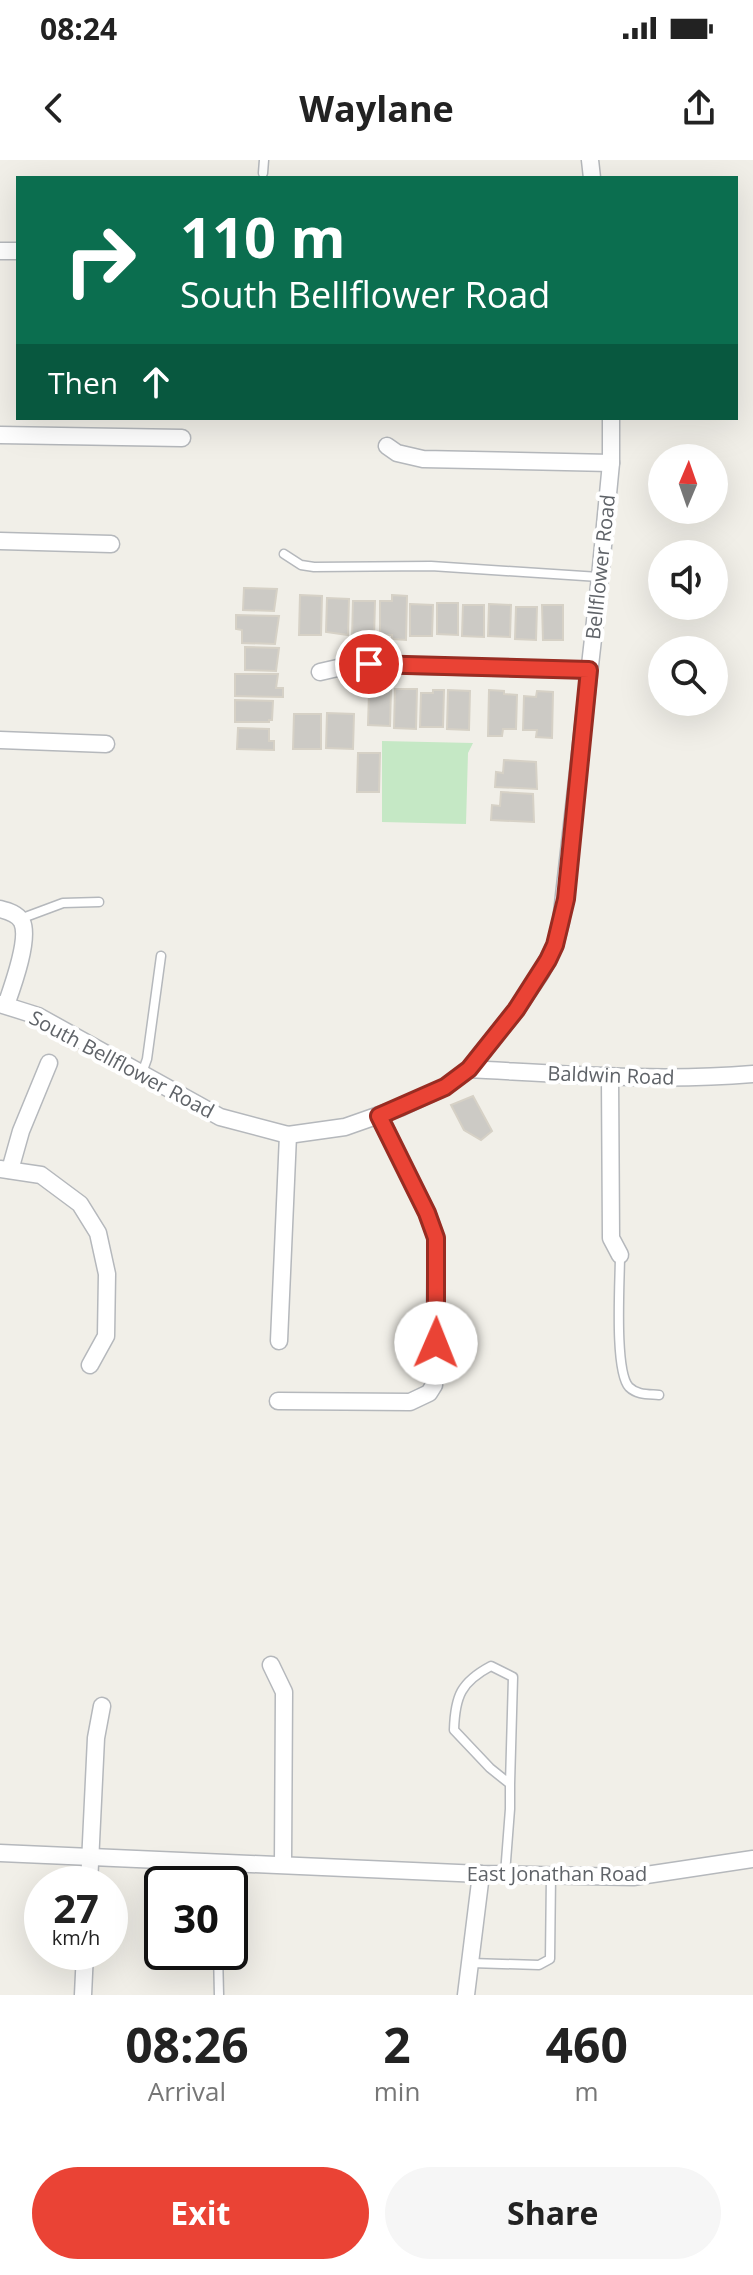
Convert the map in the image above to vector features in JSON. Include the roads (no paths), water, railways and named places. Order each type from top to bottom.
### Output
[{"type":"street","name":"Bellflower Road","points":[[469,1069],[528,992],[548,960],[558,934],[568,877],[600,577],[611,463],[611,420]]},
{"type":"street","points":[[0,435],[182,438]]},
{"type":"street","points":[[387,446],[397,453],[423,459],[611,463]]},
{"type":"street","points":[[0,541],[111,544]]},
{"type":"street","points":[[320,672],[355,664],[589,670]]},
{"type":"street","points":[[0,740],[106,744]]},
{"type":"street","points":[[0,909],[14,913],[24,937],[13,987],[3,1004]]},
{"type":"street","name":"South Bellflower Road","points":[[3,1004],[38,1016],[220,1117],[288,1135],[345,1127],[379,1116],[445,1087],[469,1069]]},
{"type":"street","points":[[49,1063],[5,1170],[41,1175],[80,1204],[98,1233],[107,1274],[106,1336],[90,1365]]},
{"type":"street","name":"Baldwin Road","points":[[469,1069],[610,1077],[707,1078],[753,1074]]},
{"type":"street","points":[[610,1077],[611,1238],[620,1255]]},
{"type":"street","points":[[278,1401],[410,1402],[429,1393],[434,1385],[436,1238],[427,1213],[379,1116]]},
{"type":"street","points":[[279,1341],[288,1135]]},
{"type":"street","points":[[271,1665],[284,1692],[283,1864]]},
{"type":"street","points":[[90,1866],[96,1738],[102,1706]]},
{"type":"street","name":"East Jonathan Road","points":[[0,1853],[505,1875],[633,1877],[753,1859]]},
{"type":"street","points":[[466,1995],[481,1874]]},
{"type":"street","points":[[83,1995],[84,1970]]},
{"type":"lane","points":[[263,173],[264,160]]},
{"type":"lane","points":[[284,554],[301,565],[314,567],[431,566],[600,577]]},
{"type":"lane","points":[[19,919],[63,903],[99,902]]},
{"type":"lane","points":[[142,1074],[147,1059],[161,956]]},
{"type":"lane","points":[[620,1255],[622,1373],[628,1386],[641,1394],[659,1395]]},
{"type":"lane","points":[[505,1875],[510,1809],[513,1677],[491,1666],[470,1677],[455,1704],[454,1730],[510,1784]]},
{"type":"lane","points":[[220,1866],[221,1862]]},
{"type":"lane","points":[[470,1963],[539,1965],[550,1959],[551,1875]]},
{"type":"lane","points":[[218,1970],[219,1995]]}]
